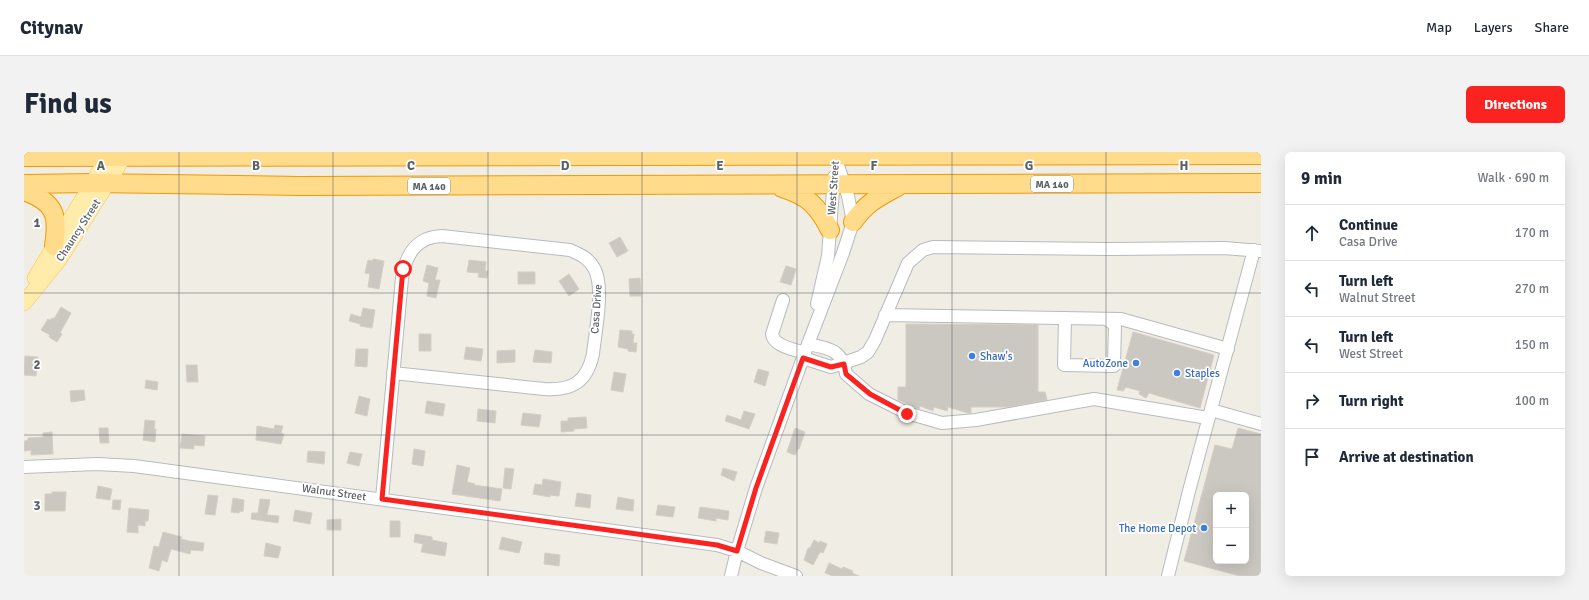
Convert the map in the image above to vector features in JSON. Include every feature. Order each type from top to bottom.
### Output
[{"type":"highway","points":[[24,157],[188,154],[835,156],[1261,155]]},
{"type":"highway","name":"MA 140","points":[[24,184],[100,183],[300,186],[1261,183]]},
{"type":"highway","points":[[768,184],[798,193],[819,210],[830,230]]},
{"type":"highway","points":[[854,222],[861,210],[871,201],[902,184]]},
{"type":"highway","points":[[24,191],[41,198],[47,202],[51,208],[56,224],[54,246]]},
{"type":"main road","name":"Chauncy Street","points":[[24,303],[59,260],[100,183],[117,155]]},
{"type":"main road","name":"Chauncy Street","points":[[24,299],[54,246],[100,183]]},
{"type":"street","name":"West Street","points":[[805,352],[828,256],[830,230],[838,185],[835,156]]},
{"type":"street","name":"West Street","points":[[731,576],[756,488],[805,352],[844,253],[854,222],[838,185]]},
{"type":"street","name":"Casa Drive","points":[[382,499],[393,373],[403,269],[413,248],[426,239],[442,236],[566,249],[583,256],[594,267],[599,281],[599,296],[593,354],[591,363],[583,377],[572,386],[553,390],[393,373]]},
{"type":"street","points":[[783,300],[772,337],[777,343],[805,352],[831,367],[844,364],[861,357],[868,352],[908,263],[920,253],[933,247],[1108,249],[1224,248],[1257,251],[1210,414],[1168,576]]},
{"type":"street","points":[[885,315],[1120,319],[1228,349]]},
{"type":"street","points":[[1064,318],[1064,364],[1114,366],[1115,325],[1106,319]]},
{"type":"street","points":[[805,352],[821,346],[839,354],[844,364],[846,374],[870,394],[907,414],[942,423],[976,420],[1094,399],[1210,414],[1261,424]]},
{"type":"street","name":"Walnut Street","points":[[24,467],[97,464],[134,466],[717,545],[737,551],[761,563],[796,576]]},
{"type":"building","points":[[620,237],[628,251],[617,257],[609,243]]},
{"type":"building","points":[[373,259],[384,261],[379,289],[368,287],[370,274],[365,273],[368,260],[372,261]]},
{"type":"building","points":[[469,260],[486,262],[485,271],[488,271],[487,278],[478,277],[479,273],[467,272]]},
{"type":"building","points":[[427,265],[438,268],[435,280],[440,280],[436,298],[427,296],[429,283],[423,281]]},
{"type":"building","points":[[786,266],[796,269],[791,285],[780,282]]},
{"type":"building","points":[[518,272],[535,272],[535,284],[518,284]]},
{"type":"building","points":[[569,274],[579,289],[569,296],[559,281]]},
{"type":"building","points":[[640,278],[641,296],[630,296],[629,279]]},
{"type":"building","points":[[61,307],[71,313],[60,333],[62,334],[57,342],[49,337],[50,335],[41,330],[48,319],[54,319]]},
{"type":"building","points":[[363,308],[375,310],[372,328],[360,326],[360,324],[349,321],[351,314],[361,317]]},
{"type":"building","name":"Shaw's","points":[[906,324],[1038,325],[1038,392],[1045,392],[1047,400],[1008,407],[971,407],[971,413],[968,413],[948,407],[947,411],[934,407],[933,411],[920,406],[919,409],[898,400],[898,387],[906,387]]},
{"type":"building","points":[[620,330],[632,331],[632,334],[634,334],[633,343],[637,343],[636,352],[618,347]]},
{"type":"building","name":"Staples","points":[[1133,332],[1214,355],[1200,408],[1149,393],[1146,398],[1139,394],[1140,391],[1126,387],[1123,391],[1117,390]]},
{"type":"building","points":[[419,334],[431,334],[431,351],[419,351]]},
{"type":"building","points":[[466,347],[483,349],[481,361],[464,359]]},
{"type":"building","points":[[356,349],[368,349],[367,367],[355,366]]},
{"type":"building","points":[[515,350],[515,362],[497,363],[497,351]]},
{"type":"building","points":[[535,350],[552,352],[551,363],[533,362]]},
{"type":"building","points":[[25,356],[38,357],[36,376],[24,375]]},
{"type":"building","points":[[186,365],[197,365],[198,382],[187,382]]},
{"type":"building","points":[[758,369],[769,372],[765,386],[754,382]]},
{"type":"building","points":[[614,372],[626,374],[623,392],[611,390]]},
{"type":"building","points":[[146,380],[158,382],[157,390],[145,388]]},
{"type":"building","points":[[84,390],[85,400],[71,402],[70,391]]},
{"type":"building","points":[[359,396],[370,399],[367,416],[355,413]]},
{"type":"building","points":[[427,401],[445,404],[443,416],[425,413]]},
{"type":"building","points":[[478,409],[496,411],[495,423],[477,421]]},
{"type":"building","points":[[744,411],[755,414],[749,429],[725,421],[727,415],[741,420]]},
{"type":"building","points":[[523,413],[541,415],[539,427],[521,425]]},
{"type":"building","points":[[586,417],[587,428],[561,432],[561,421],[568,421],[568,418]]},
{"type":"building","points":[[145,420],[155,421],[155,442],[143,440]]},
{"type":"building","points":[[275,425],[283,426],[281,433],[284,434],[281,444],[256,440],[257,426],[274,429]]},
{"type":"building","points":[[99,428],[108,428],[109,443],[100,443]]},
{"type":"building","points":[[795,428],[805,432],[799,449],[795,455],[787,452]]},
{"type":"building","name":"The Home Depot","points":[[1238,428],[1261,434],[1261,576],[1240,576],[1184,561],[1215,445],[1232,449]]},
{"type":"building","points":[[52,432],[53,454],[31,455],[31,450],[24,451],[24,441],[28,440],[28,438],[43,437],[43,433]]},
{"type":"building","points":[[182,434],[205,436],[204,446],[194,445],[194,449],[180,448]]},
{"type":"building","points":[[414,449],[425,451],[423,466],[412,464]]},
{"type":"building","points":[[308,451],[325,452],[324,464],[307,462]]},
{"type":"building","points":[[350,452],[362,454],[359,466],[347,463]]},
{"type":"building","points":[[457,465],[470,468],[467,482],[475,484],[474,485],[502,489],[500,501],[452,494]]},
{"type":"building","points":[[505,468],[514,469],[511,489],[503,488]]},
{"type":"building","points":[[723,468],[737,472],[734,481],[721,475]]},
{"type":"building","points":[[543,479],[561,482],[559,496],[550,495],[550,497],[533,494],[535,484],[542,485]]},
{"type":"building","points":[[98,486],[112,489],[110,500],[96,498]]},
{"type":"building","points":[[52,492],[66,492],[65,511],[45,511],[45,494],[52,494]]},
{"type":"building","points":[[577,493],[591,495],[590,508],[575,506]]},
{"type":"building","points":[[208,495],[218,496],[215,515],[205,514]]},
{"type":"building","points":[[618,497],[634,500],[633,511],[616,509]]},
{"type":"building","points":[[233,498],[244,500],[243,512],[231,512]]},
{"type":"building","points":[[260,499],[270,500],[267,515],[279,516],[278,523],[251,519],[252,513],[258,513]]},
{"type":"building","points":[[113,500],[121,500],[120,510],[112,509]]},
{"type":"building","points":[[658,505],[675,507],[673,517],[656,515]]},
{"type":"building","points":[[700,507],[729,511],[728,520],[716,518],[716,521],[698,518]]},
{"type":"building","points":[[129,508],[149,510],[148,521],[145,521],[145,526],[138,525],[138,533],[127,532]]},
{"type":"building","points":[[295,510],[312,513],[310,524],[293,521]]},
{"type":"building","points":[[341,519],[341,530],[327,530],[327,520]]},
{"type":"building","points":[[390,521],[400,521],[400,537],[390,537]]},
{"type":"building","points":[[766,531],[779,533],[777,544],[764,542]]},
{"type":"building","points":[[163,532],[182,537],[181,539],[204,543],[203,551],[191,550],[190,554],[171,549],[167,562],[162,560],[159,571],[149,568],[154,546],[159,547]]},
{"type":"building","points":[[415,534],[432,537],[432,540],[447,543],[445,556],[421,552],[423,544],[414,542]]},
{"type":"building","points":[[502,537],[522,542],[519,553],[499,549]]},
{"type":"building","points":[[814,540],[819,543],[820,541],[827,544],[823,553],[820,552],[813,565],[804,560],[808,548],[810,548]]},
{"type":"building","points":[[266,543],[281,547],[278,558],[264,556]]},
{"type":"building","points":[[545,553],[560,555],[559,566],[544,564]]},
{"type":"building","points":[[829,563],[842,569],[843,567],[853,571],[852,573],[859,576],[833,576],[825,573]]},
{"type":"place","name":"Shaw's","points":[[972,356]]},
{"type":"place","name":"AutoZone","points":[[1136,363]]},
{"type":"place","name":"Staples","points":[[1177,373]]},
{"type":"place","name":"The Home Depot","points":[[1204,528]]},
{"type":"route","points":[[403,269],[382,499],[630,532],[717,545],[737,551],[756,488],[803,358],[831,367],[844,364],[846,374],[870,394],[907,414]]}]
